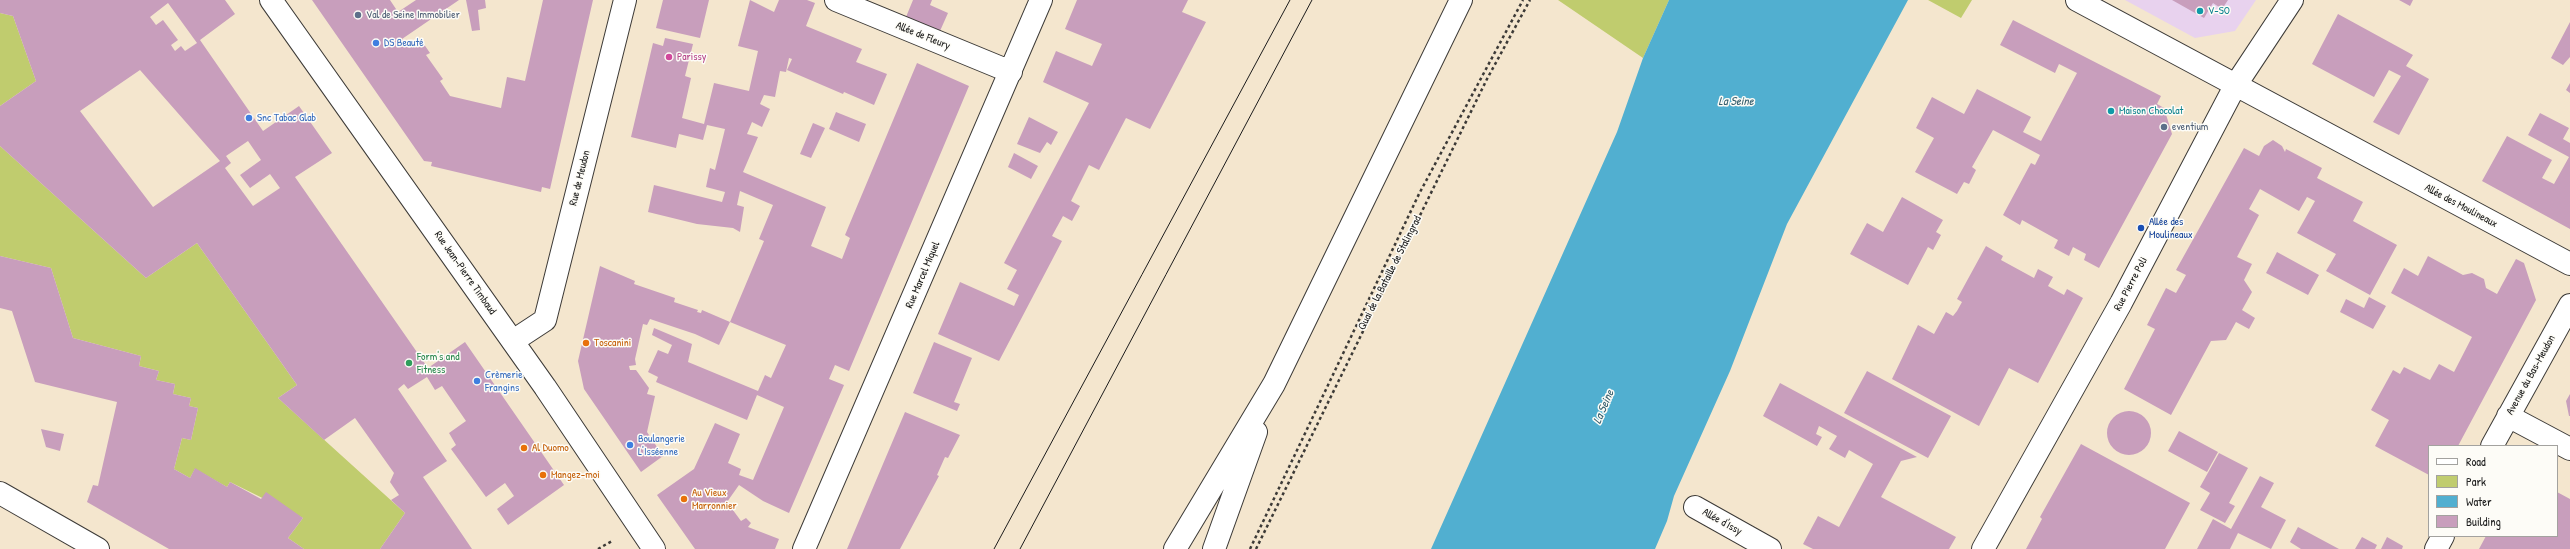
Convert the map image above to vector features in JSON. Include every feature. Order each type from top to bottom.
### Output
[{"type":"street","name":"Rue Jean-Pierre Timbaud","points":[[271,0],[513,341],[654,549]]},
{"type":"street","name":"Rue de Meudon","points":[[513,341],[545,320],[625,0]]},
{"type":"street","name":"Allée de Fleury","points":[[836,0],[1011,72]]},
{"type":"street","name":"Rue Marcel Miquel","points":[[804,549],[1041,0]]},
{"type":"street","points":[[1175,549],[1274,384],[1461,0]]},
{"type":"street","name":"Allée des Moulineaux","points":[[2076,0],[2570,264]]},
{"type":"street","name":"Rue Pierre Poli","points":[[1983,549],[2121,303],[2235,86],[2292,0]]},
{"type":"street","name":"Avenue du Bas-Meudon","points":[[2493,445],[2570,305]]},
{"type":"street","points":[[1214,549],[1274,384]]},
{"type":"street","points":[[2508,416],[2570,449]]},
{"type":"street","points":[[0,493],[98,549]]},
{"type":"street","name":"Allée d'Issy","points":[[1695,507],[1770,549]]},
{"type":"street","points":[[2436,549],[2442,537]]},
{"type":"path","points":[[1250,549],[1418,194],[1523,0]]},
{"type":"path","name":"Quai de la Bataille de Stalingrad","points":[[1256,549],[1473,107],[1530,0]]},
{"type":"shaded area","points":[[2125,0],[2256,0],[2235,31],[2195,38]]},
{"type":"green space","points":[[1558,0],[1669,0],[1643,58]]},
{"type":"green space","points":[[1928,0],[1972,0],[1961,18]]},
{"type":"green space","points":[[0,13],[13,16],[36,81],[0,106]]},
{"type":"green space","points":[[0,146],[146,278],[197,243],[297,385],[278,398],[405,513],[380,549],[304,549],[288,538],[303,518],[230,482],[227,487],[195,469],[190,478],[174,469],[182,438],[191,440],[198,408],[189,406],[191,398],[173,394],[175,384],[156,380],[159,371],[139,366],[141,356],[73,338],[51,268],[0,256]]},
{"type":"water","name":"La Seine","points":[[1669,0],[1908,0],[1787,224],[1730,371],[1674,496],[1667,521],[1655,549],[1431,549],[1617,132],[1643,58]]},
{"type":"building","points":[[0,0],[225,0],[235,14],[200,40],[263,131],[299,106],[332,153],[295,177],[428,368],[465,342],[564,485],[508,525],[497,509],[514,496],[505,483],[486,497],[451,449],[456,445],[449,433],[466,421],[442,386],[435,390],[427,377],[408,389],[404,384],[398,389],[447,461],[423,477],[472,549],[380,549],[405,513],[391,500],[399,495],[390,482],[394,473],[355,418],[324,440],[278,398],[297,385],[197,243],[146,278],[0,146],[0,106],[36,81],[13,16],[0,13]],"holes":[[[168,3],[197,43],[185,51],[181,46],[175,51],[171,45],[178,40],[163,20],[156,25],[150,17]],[[140,70],[220,161],[153,207],[80,111]],[[248,141],[261,160],[240,175],[250,188],[270,174],[280,188],[253,206],[225,168],[231,163],[226,156]]]},
{"type":"building","points":[[312,0],[390,0],[398,12],[416,0],[459,0],[402,39],[409,48],[421,40],[430,53],[426,55],[443,79],[440,81],[450,96],[501,108],[507,77],[525,81],[543,0],[593,0],[550,189],[542,187],[541,192],[431,166],[432,162],[424,161]]},
{"type":"building","points":[[466,0],[485,0],[486,8],[478,10],[480,30],[472,31]]},
{"type":"building","points":[[663,0],[709,0],[700,38],[656,28]]},
{"type":"building","points":[[750,0],[774,12],[779,0],[807,0],[815,3],[806,26],[862,49],[856,62],[887,74],[874,105],[844,92],[843,94],[787,70],[792,59],[789,58],[786,72],[780,71],[775,97],[764,95],[760,104],[770,109],[762,127],[752,122],[747,134],[758,137],[743,172],[826,207],[811,246],[842,259],[850,238],[845,235],[917,63],[969,86],[849,371],[835,365],[829,379],[844,385],[789,513],[763,501],[739,485],[727,502],[741,521],[746,518],[751,523],[748,527],[779,539],[775,549],[695,549],[657,495],[694,469],[715,423],[740,434],[728,463],[741,469],[739,475],[753,480],[784,407],[757,395],[747,420],[656,382],[658,377],[648,372],[658,350],[668,354],[672,345],[652,335],[654,328],[692,344],[688,362],[758,391],[765,375],[771,378],[786,345],[730,322],[764,241],[759,239],[773,205],[740,191],[737,205],[744,207],[740,232],[733,228],[697,224],[648,212],[654,185],[722,202],[725,192],[706,187],[710,168],[715,170],[725,129],[707,125],[703,140],[679,134],[676,148],[631,137],[653,43],[663,46],[665,38],[693,44],[685,76],[691,78],[682,118],[704,124],[714,83],[749,91],[758,51],[738,46]]},
{"type":"building","points":[[913,0],[932,0],[930,5],[948,13],[940,31],[906,17]]},
{"type":"building","points":[[1077,0],[1188,0],[1182,12],[1206,22],[1150,129],[1126,118],[1099,170],[1089,165],[1071,201],[1080,206],[1072,221],[1063,216],[1052,236],[1062,241],[999,361],[938,334],[960,282],[1014,306],[1019,295],[1007,289],[1017,270],[1004,263],[1089,103],[1043,82],[1056,51],[1092,66],[1102,44],[1065,29]]},
{"type":"building","name":"V-SO","points":[[2172,0],[2228,0],[2222,9],[2213,3],[2204,18]]},
{"type":"building","points":[[2399,0],[2413,0],[2410,6]]},
{"type":"building","points":[[2338,14],[2413,55],[2406,66],[2429,79],[2399,135],[2373,122],[2401,76],[2389,70],[2374,97],[2312,64]]},
{"type":"building","points":[[2013,20],[2161,96],[2157,104],[2164,108],[2172,134],[2099,268],[2084,260],[2086,254],[2073,247],[2069,256],[2054,248],[2058,240],[2022,220],[2020,225],[2003,215],[2031,163],[2035,165],[2040,155],[1995,131],[1993,130],[1972,167],[1976,170],[1969,184],[1964,182],[1957,194],[1915,172],[1934,138],[1916,128],[1932,97],[1964,114],[1977,89],[2031,117],[2023,132],[2041,141],[2077,73],[2059,64],[2055,73],[2000,45]]},
{"type":"building","points":[[2570,22],[2570,57],[2563,65],[2551,58]]},
{"type":"building","points":[[2570,83],[2570,93],[2566,90]]},
{"type":"building","points":[[836,112],[866,124],[859,142],[829,129]]},
{"type":"building","points":[[2540,113],[2569,128],[2563,139],[2570,143],[2570,229],[2482,181],[2507,136],[2552,160],[2542,178],[2554,184],[2569,157],[2528,135]]},
{"type":"building","points":[[1029,117],[1058,132],[1051,145],[1047,142],[1040,153],[1017,144]]},
{"type":"building","points":[[813,123],[825,128],[811,158],[800,154]]},
{"type":"building","points":[[2273,140],[2282,146],[2285,152],[2286,149],[2322,168],[2317,178],[2363,202],[2353,221],[2397,245],[2370,295],[2326,271],[2336,254],[2297,233],[2315,201],[2307,197],[2299,211],[2260,189],[2249,209],[2259,215],[2237,257],[2252,264],[2244,280],[2252,292],[2242,310],[2255,318],[2249,329],[2236,322],[2226,340],[2211,341],[2171,415],[2124,389],[2155,329],[2147,325],[2166,288],[2176,293],[2186,275],[2176,270],[2244,148],[2259,156],[2264,146]]},
{"type":"building","points":[[1014,153],[1038,166],[1031,179],[1008,167]]},
{"type":"building","points":[[1902,197],[1943,220],[1936,232],[1941,235],[1933,250],[1928,247],[1908,285],[1850,254],[1867,223],[1883,232]]},
{"type":"building","points":[[1986,246],[2003,256],[2001,260],[2034,278],[2038,269],[2053,277],[2048,286],[2064,295],[2067,289],[2083,298],[2038,383],[2009,368],[1979,426],[1892,379],[1918,325],[1934,334],[1946,312],[1953,316],[1957,311],[1962,302],[1957,299]]},
{"type":"building","points":[[2277,252],[2319,275],[2308,295],[2266,273]]},
{"type":"building","points":[[0,256],[51,268],[73,338],[141,356],[139,366],[159,371],[156,380],[175,384],[173,394],[191,398],[189,406],[198,408],[191,440],[182,438],[174,469],[190,478],[195,468],[227,487],[230,482],[261,499],[266,492],[303,518],[288,538],[304,549],[169,549],[87,502],[93,485],[98,486],[117,402],[35,382],[12,311],[0,308]]},
{"type":"building","points":[[2428,256],[2463,275],[2472,273],[2484,279],[2486,288],[2497,294],[2516,259],[2524,263],[2536,300],[2459,445],[2428,445],[2428,474],[2375,446],[2389,420],[2371,410],[2393,370],[2400,374],[2404,367],[2430,380],[2439,364],[2454,372],[2472,337],[2391,293],[2404,268],[2418,276]]},
{"type":"building","points":[[600,266],[635,281],[634,284],[675,298],[674,302],[698,310],[697,312],[701,313],[702,310],[730,322],[719,345],[695,334],[650,319],[647,325],[643,324],[635,359],[636,365],[629,366],[630,370],[636,370],[649,388],[647,394],[655,396],[647,432],[663,456],[641,472],[584,389],[578,361]]},
{"type":"building","points":[[2369,297],[2386,306],[2373,329],[2340,312],[2346,299],[2364,308]]},
{"type":"building","points":[[934,342],[972,358],[954,402],[960,404],[957,411],[913,393]]},
{"type":"building","points":[[1867,371],[1951,416],[1928,458],[1844,413]]},
{"type":"building","points":[[1780,383],[1917,457],[1901,461],[1881,497],[1956,537],[1949,549],[1813,549],[1803,544],[1818,516],[1839,527],[1873,464],[1849,450],[1845,458],[1829,449],[1837,436],[1819,426],[1816,434],[1822,437],[1817,446],[1763,416]]},
{"type":"building","points":[[2570,394],[2570,416],[2569,416],[2566,401]]},
{"type":"building","points":[[2129,411],[2141,415],[2147,421],[2151,433],[2147,445],[2141,451],[2129,455],[2117,451],[2111,445],[2107,433],[2111,421],[2117,415]]},
{"type":"building","points":[[905,412],[960,435],[948,458],[945,457],[937,475],[939,476],[900,549],[847,549]]},
{"type":"building","points":[[41,429],[64,434],[60,451],[46,447]]},
{"type":"building","points":[[2179,431],[2218,452],[2207,472],[2168,451]]},
{"type":"building","points":[[2081,444],[2190,503],[2165,549],[2026,549],[2042,519],[2040,517]]},
{"type":"building","points":[[2219,453],[2248,468],[2229,503],[2235,506],[2225,523],[2200,510],[2210,493],[2200,487]]},
{"type":"building","points":[[2260,476],[2274,483],[2261,507],[2286,520],[2271,549],[2238,533],[2230,549],[2197,549],[2213,519],[2231,529]]},
{"type":"building","points":[[2558,493],[2570,499],[2570,549],[2479,549],[2485,537],[2558,537]]},
{"type":"building","points":[[2298,527],[2339,549],[2301,549],[2290,542]]},
{"type":"building","points":[[2362,537],[2377,545],[2375,549],[2355,549]]},
{"type":"building","points":[[2387,537],[2403,546],[2402,549],[2381,549]]},
{"type":"tram line","points":[[994,549],[1290,0]]},
{"type":"tram line","points":[[1020,549],[1312,0]]},
{"type":"place","name":"V-SO","points":[[2200,11]]},
{"type":"place","name":"Val de Seine Immobilier","points":[[358,15]]},
{"type":"place","name":"DS Beauté","points":[[376,43]]},
{"type":"place","name":"Parissy","points":[[669,57]]},
{"type":"place","name":"Maison Chocolat","points":[[2111,111]]},
{"type":"place","name":"Snc Tabac Glab","points":[[249,118]]},
{"type":"place","name":"eventium","points":[[2164,127]]},
{"type":"place","name":"Allée des Moulineaux","points":[[2141,228]]},
{"type":"place","name":"Toscanini","points":[[586,343]]},
{"type":"place","name":"Form's and Fitness","points":[[409,363]]},
{"type":"place","name":"Crèmerie Frangins","points":[[477,381]]},
{"type":"place","name":"Boulangerie L'Isséenne","points":[[630,445]]},
{"type":"place","name":"Al Duomo","points":[[524,448]]},
{"type":"place","name":"Mangez-moi","points":[[543,475]]},
{"type":"place","name":"Au Vieux Marronnier","points":[[684,499]]}]
